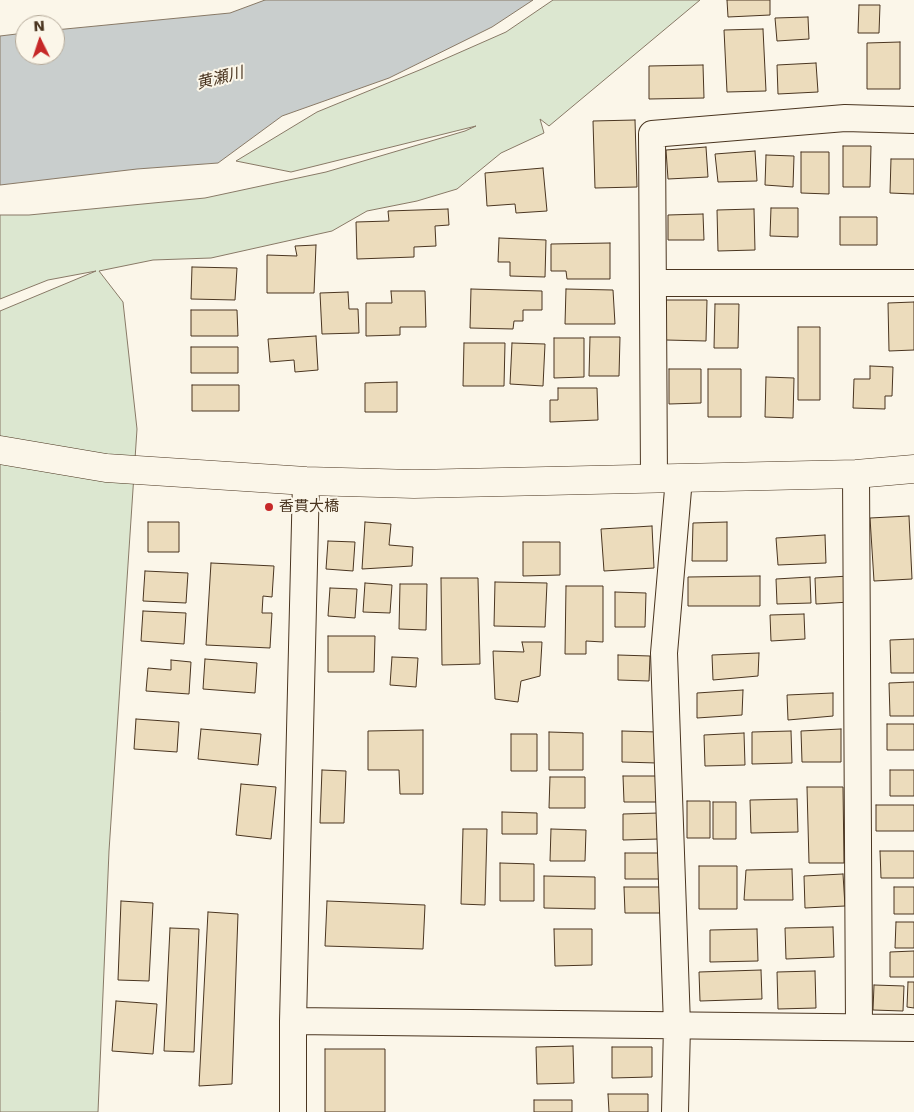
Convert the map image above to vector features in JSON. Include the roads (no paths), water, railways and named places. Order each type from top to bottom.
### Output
[{"type":"street","points":[[675,1112],[677,1025],[664,653],[667,478],[653,283],[652,134],[845,118],[914,120]]},
{"type":"street","points":[[653,283],[914,283]]},
{"type":"street","points":[[0,450],[106,468],[306,481],[414,484],[856,474],[914,469]]},
{"type":"street","points":[[856,474],[859,1027]]},
{"type":"street","points":[[293,1112],[293,1021],[306,481]]},
{"type":"street","points":[[293,1021],[914,1028]]},
{"type":"water","name":"黄瀬川","points":[[265,0],[533,0],[492,27],[389,78],[282,116],[218,163],[137,169],[0,185],[0,36],[15,34],[15,65],[65,65],[65,29],[230,13]]},
{"type":"place","name":"香貫大橋","points":[[269,507]]}]
